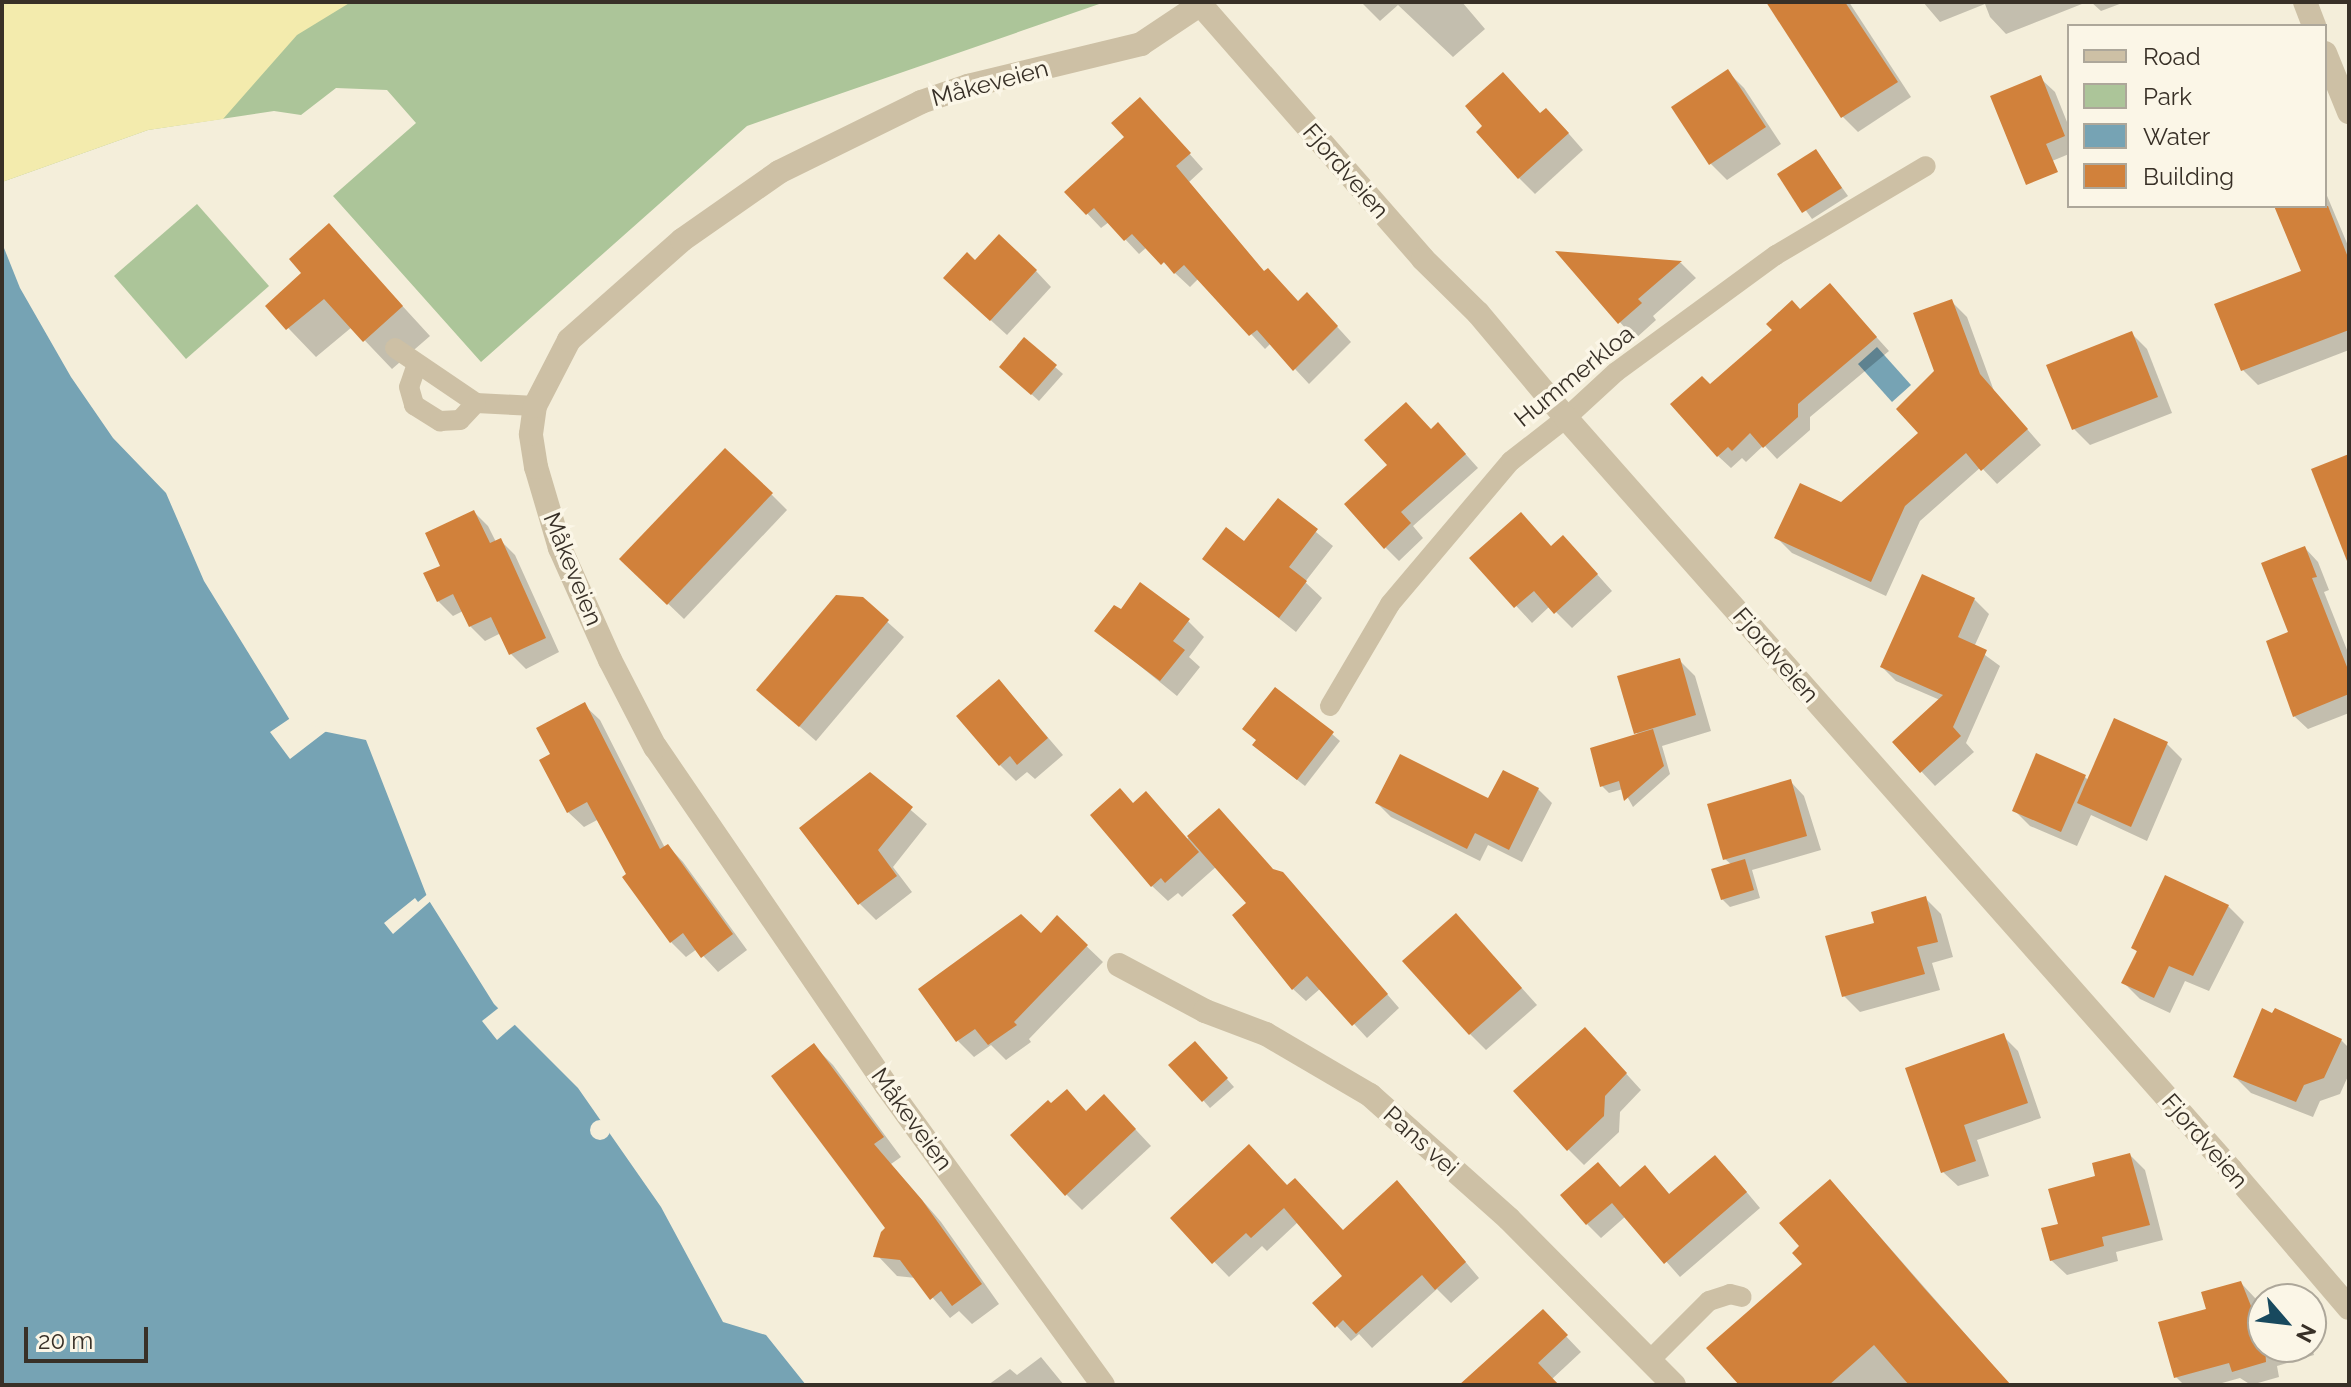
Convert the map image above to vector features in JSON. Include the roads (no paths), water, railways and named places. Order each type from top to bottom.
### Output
[{"type":"street","points":[[2305,2],[2313,24]]},
{"type":"street","name":"Måkeveien","points":[[1103,1385],[886,1085],[655,747],[610,660],[560,548],[536,467],[531,434],[535,406],[569,340],[682,240],[779,172],[921,102],[968,86],[1141,44],[1201,3]]},
{"type":"street","name":"Fjordveien","points":[[1201,3],[1423,259],[1478,313],[1566,418],[2232,1171],[2349,1308]]},
{"type":"street","points":[[2327,58],[2349,112]]},
{"type":"street","name":"Pans vei","points":[[1119,965],[1205,1011],[1279,1040],[1370,1095],[1509,1219],[1674,1385]]},
{"type":"lane","name":"Hummerkloa","points":[[1330,706],[1390,604],[1511,461],[1566,418],[1616,372],[1776,255],[1926,166]]},
{"type":"lane","points":[[395,348],[476,403],[535,406]]},
{"type":"lane","points":[[417,364],[409,387],[414,405],[440,421],[460,420],[476,403]]},
{"type":"lane","points":[[1651,1359],[1709,1301],[1730,1294],[1742,1297]]},
{"type":"water","points":[[2,243],[20,288],[71,377],[113,438],[166,493],[204,581],[293,725],[366,740],[428,899],[494,1004],[578,1088],[661,1207],[723,1322],[766,1335],[806,1385],[2,1385]]},
{"type":"water","points":[[1877,347],[1911,385],[1892,402],[1858,364]]}]
